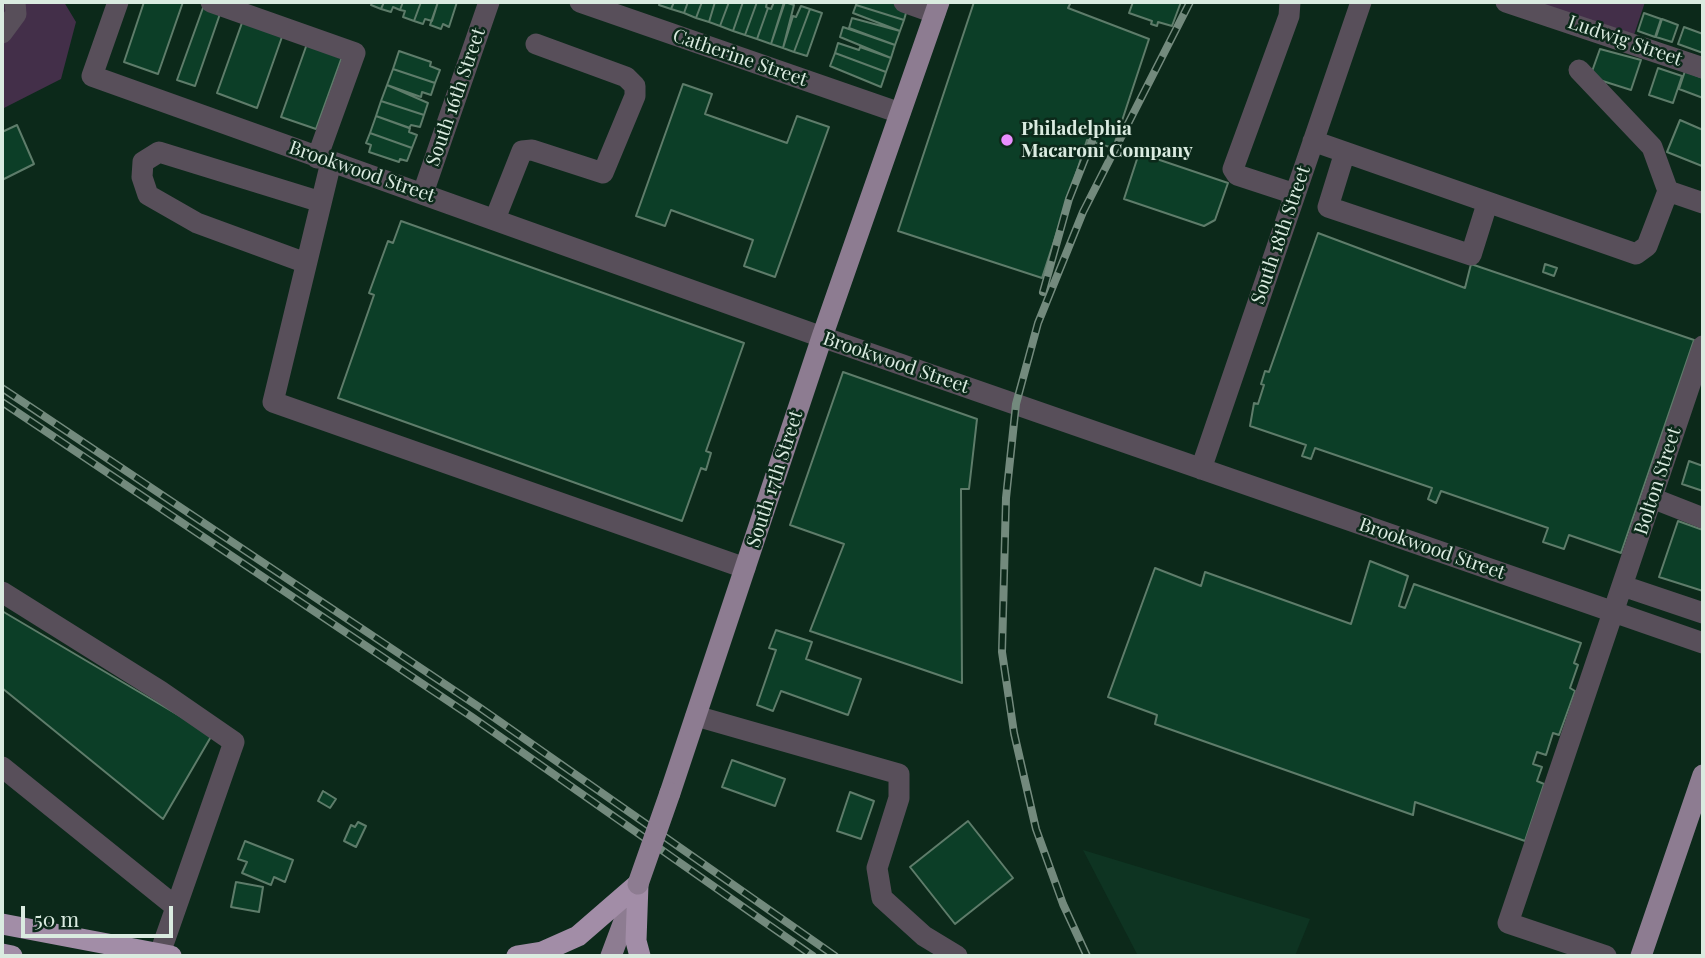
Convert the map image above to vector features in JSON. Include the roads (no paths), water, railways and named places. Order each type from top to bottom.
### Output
[{"type":"highway","points":[[517,956],[542,952],[578,936],[638,884]]},
{"type":"highway","points":[[638,884],[636,941],[640,956]]},
{"type":"highway","points":[[2,924],[171,956]]},
{"type":"highway","points":[[2,954],[12,956]]},
{"type":"main road","name":"South 17th Street","points":[[611,956],[670,793],[822,337],[937,7]]},
{"type":"main road","points":[[1641,956],[1703,775]]},
{"type":"street","points":[[2,33],[16,13],[15,2]]},
{"type":"street","name":"Brookwood Street","points":[[118,2],[92,76],[822,337],[1703,643]]},
{"type":"street","points":[[211,2],[355,53],[324,160],[321,202],[273,402],[746,568]]},
{"type":"street","name":"South 16th Street","points":[[423,193],[489,2]]},
{"type":"street","name":"Catherine Street","points":[[580,2],[900,113]]},
{"type":"street","points":[[904,2],[937,7]]},
{"type":"street","points":[[1290,2],[1289,16],[1233,169],[1237,175],[1295,194]]},
{"type":"street","name":"South 18th Street","points":[[1202,469],[1361,2]]},
{"type":"street","name":"Ludwig Street","points":[[1506,2],[1703,68]]},
{"type":"street","points":[[495,219],[522,150],[532,150],[603,173],[635,96],[635,86],[626,78],[536,44]]},
{"type":"street","points":[[1313,141],[1636,254],[1647,246],[1668,191],[1652,147],[1579,70]]},
{"type":"street","points":[[306,263],[197,223],[148,195],[142,177],[143,162],[159,152],[321,202]]},
{"type":"street","points":[[1345,152],[1328,207],[1471,255],[1488,204]]},
{"type":"street","points":[[1668,191],[1703,203]]},
{"type":"street","name":"Bolton Street","points":[[1606,956],[1508,923],[1703,348]]},
{"type":"street","points":[[1652,498],[1703,518]]},
{"type":"street","points":[[1623,586],[1703,613]]},
{"type":"street","points":[[2,592],[160,691],[234,742],[159,956]]},
{"type":"street","points":[[696,716],[898,774],[899,798],[891,831],[877,868],[881,898],[924,936],[957,956]]},
{"type":"street","points":[[2,766],[176,907]]},
{"type":"railway","points":[[1087,956],[1063,904],[1036,829],[1014,733],[1002,652],[1006,498],[1016,404],[1038,323],[1083,212],[1190,2]]},
{"type":"railway","points":[[1043,292],[1069,199],[1092,141]]},
{"type":"railway","points":[[2,388],[479,707],[835,956]]},
{"type":"railway","points":[[2,402],[472,717],[813,956]]},
{"type":"place","name":"Philadelphia Macaroni Company","points":[[1007,140]]}]
